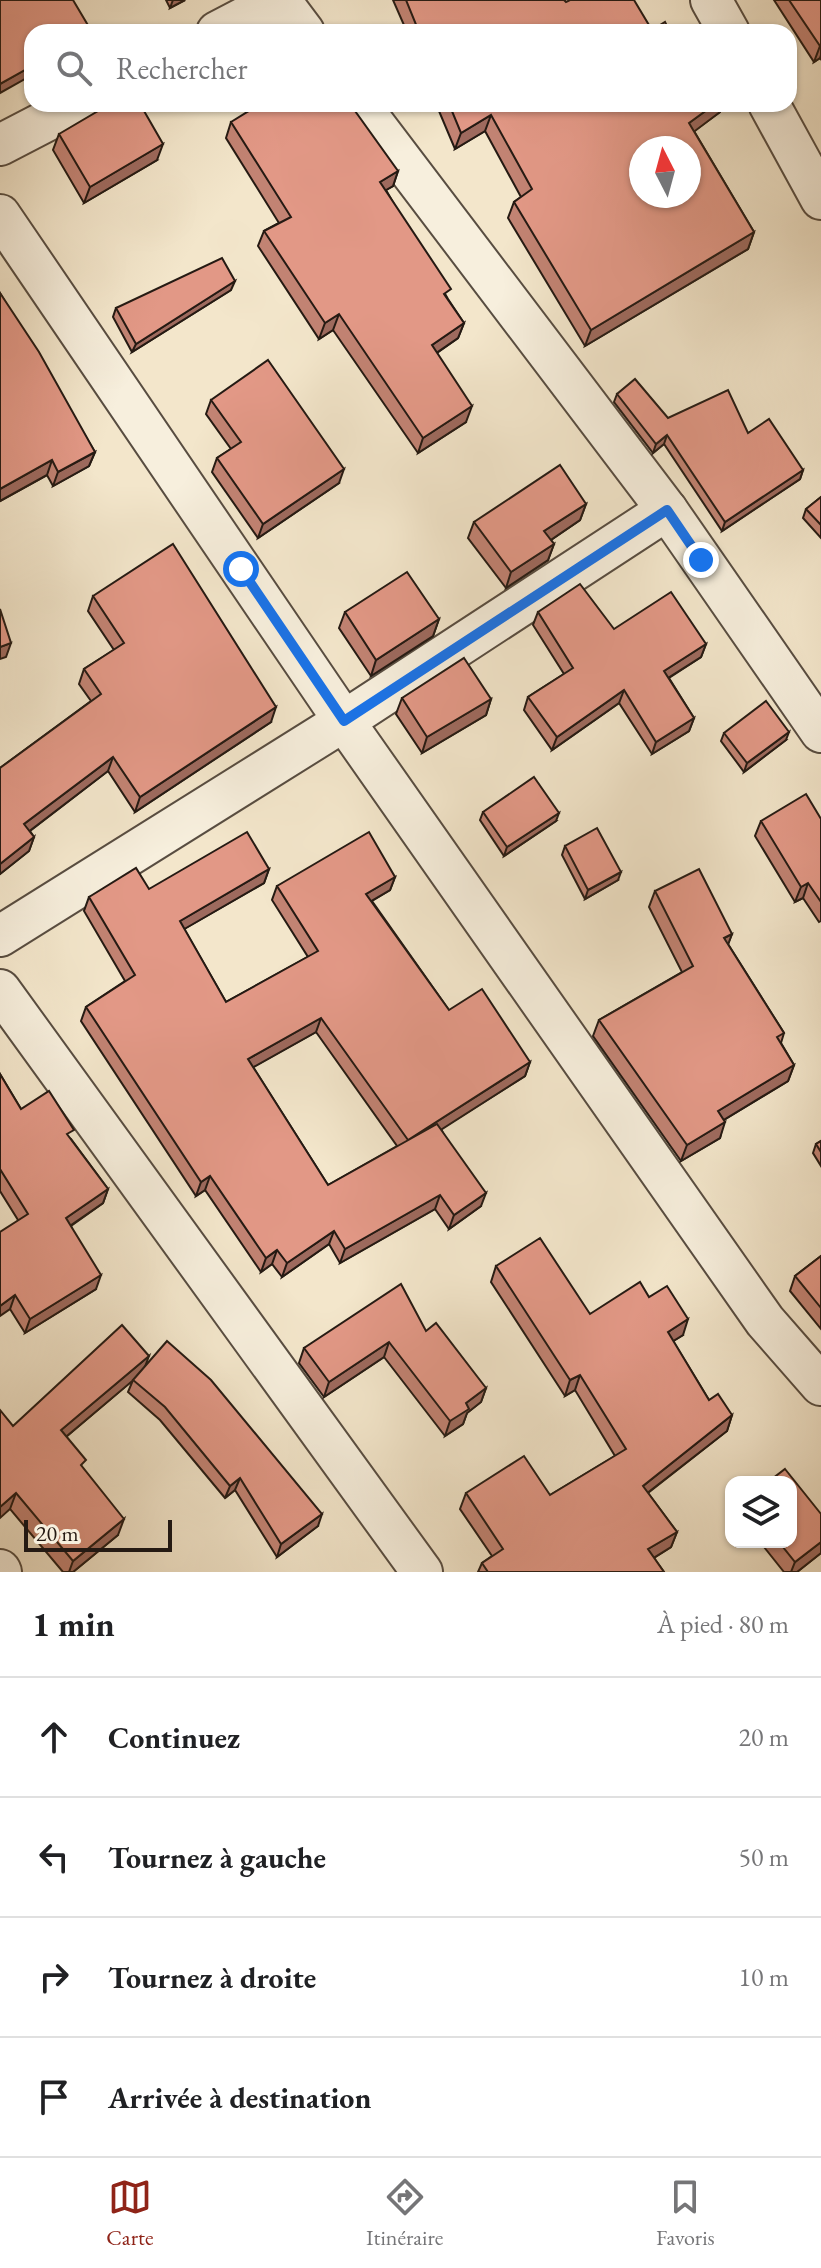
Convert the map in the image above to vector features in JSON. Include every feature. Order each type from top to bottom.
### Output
[{"type":"street","points":[[232,24],[279,0],[298,24]]},
{"type":"street","points":[[711,0],[724,24]]},
{"type":"street","points":[[0,145],[64,112]]},
{"type":"street","points":[[365,112],[667,510],[821,732]]},
{"type":"street","points":[[773,112],[821,199]]},
{"type":"street","points":[[0,215],[344,721],[765,1321],[821,1385]]},
{"type":"street","points":[[0,936],[344,721],[667,510]]},
{"type":"street","points":[[0,990],[422,1572]]},
{"type":"building","points":[[0,0],[73,0],[87,24],[24,24],[24,70],[0,84]]},
{"type":"building","points":[[406,0],[634,0],[648,24],[416,24]]},
{"type":"building","points":[[789,0],[821,0],[821,46],[820,46]]},
{"type":"building","points":[[96,112],[145,112],[163,144],[90,187],[59,134]]},
{"type":"building","points":[[247,112],[356,112],[398,171],[380,182],[451,289],[444,294],[464,323],[432,345],[472,406],[423,438],[339,314],[325,323],[264,231],[291,217],[231,122]]},
{"type":"building","points":[[452,112],[704,112],[689,123],[697,136],[629,136],[629,208],[701,208],[701,143],[754,232],[591,330],[514,202],[532,189],[491,115],[461,133]]},
{"type":"building","points":[[222,258],[235,281],[136,344],[116,308]]},
{"type":"building","points":[[0,293],[39,352],[95,452],[58,472],[52,460],[0,489]]},
{"type":"building","points":[[268,360],[344,469],[263,524],[217,458],[241,442],[211,400]]},
{"type":"building","points":[[635,379],[668,418],[728,390],[748,433],[769,419],[803,470],[725,522],[667,435],[656,444],[617,394]]},
{"type":"building","points":[[560,465],[586,504],[544,531],[554,544],[511,572],[474,522]]},
{"type":"building","points":[[821,497],[821,525],[806,509]]},
{"type":"building","points":[[173,544],[276,707],[140,797],[113,757],[24,824],[34,837],[0,864],[0,768],[101,694],[84,669],[124,643],[93,596]]},
{"type":"building","points":[[407,572],[439,619],[376,660],[345,612]]},
{"type":"building","points":[[580,584],[614,629],[671,592],[706,644],[664,671],[694,718],[656,742],[624,690],[557,737],[528,697],[573,668],[538,612]]},
{"type":"building","points":[[0,609],[11,643],[0,647]]},
{"type":"building","points":[[464,658],[491,699],[427,737],[402,698]]},
{"type":"building","points":[[766,701],[789,732],[747,763],[724,733]]},
{"type":"building","points":[[534,777],[559,813],[507,847],[483,812]]},
{"type":"building","points":[[806,794],[821,819],[821,902],[808,883],[801,887],[761,821]]},
{"type":"building","points":[[597,828],[621,872],[588,890],[565,846]]},
{"type":"building","points":[[247,832],[269,869],[180,921],[226,1002],[318,951],[277,886],[369,832],[395,877],[366,894],[449,1010],[482,989],[530,1062],[408,1140],[321,1018],[248,1059],[328,1185],[437,1124],[486,1193],[454,1215],[440,1195],[345,1249],[334,1231],[287,1263],[277,1250],[266,1258],[210,1176],[201,1182],[86,1007],[135,975],[89,897],[136,868],[149,889]]},
{"type":"building","points":[[699,869],[732,934],[724,938],[784,1033],[777,1037],[794,1065],[718,1111],[725,1122],[687,1145],[599,1020],[693,966],[655,891]]},
{"type":"building","points":[[0,1074],[21,1109],[49,1091],[74,1130],[67,1134],[108,1189],[66,1218],[101,1275],[30,1319],[15,1295],[0,1306],[0,1232],[28,1214],[0,1169]]},
{"type":"building","points":[[540,1238],[590,1314],[640,1282],[649,1297],[667,1286],[688,1319],[668,1332],[709,1400],[718,1394],[732,1415],[643,1486],[677,1532],[648,1549],[664,1572],[488,1572],[482,1563],[503,1549],[466,1493],[524,1456],[550,1495],[626,1449],[580,1375],[570,1380],[496,1266]]},
{"type":"building","points":[[821,1256],[821,1308],[795,1276]]},
{"type":"building","points":[[401,1284],[426,1331],[436,1323],[486,1388],[466,1403],[469,1409],[450,1421],[389,1342],[329,1382],[304,1348]]},
{"type":"building","points":[[122,1325],[149,1356],[61,1430],[86,1460],[81,1465],[124,1519],[73,1561],[16,1493],[0,1507],[0,1410],[13,1426]]},
{"type":"building","points":[[167,1341],[211,1380],[322,1514],[281,1544],[240,1478],[230,1486],[165,1407],[133,1380]]},
{"type":"building","points":[[785,1469],[791,1476],[776,1476]]},
{"type":"building","points":[[797,1484],[821,1514],[821,1542],[795,1562],[784,1548],[797,1548]]},
{"type":"route","points":[[241,569],[344,721],[667,510],[701,560]]}]
